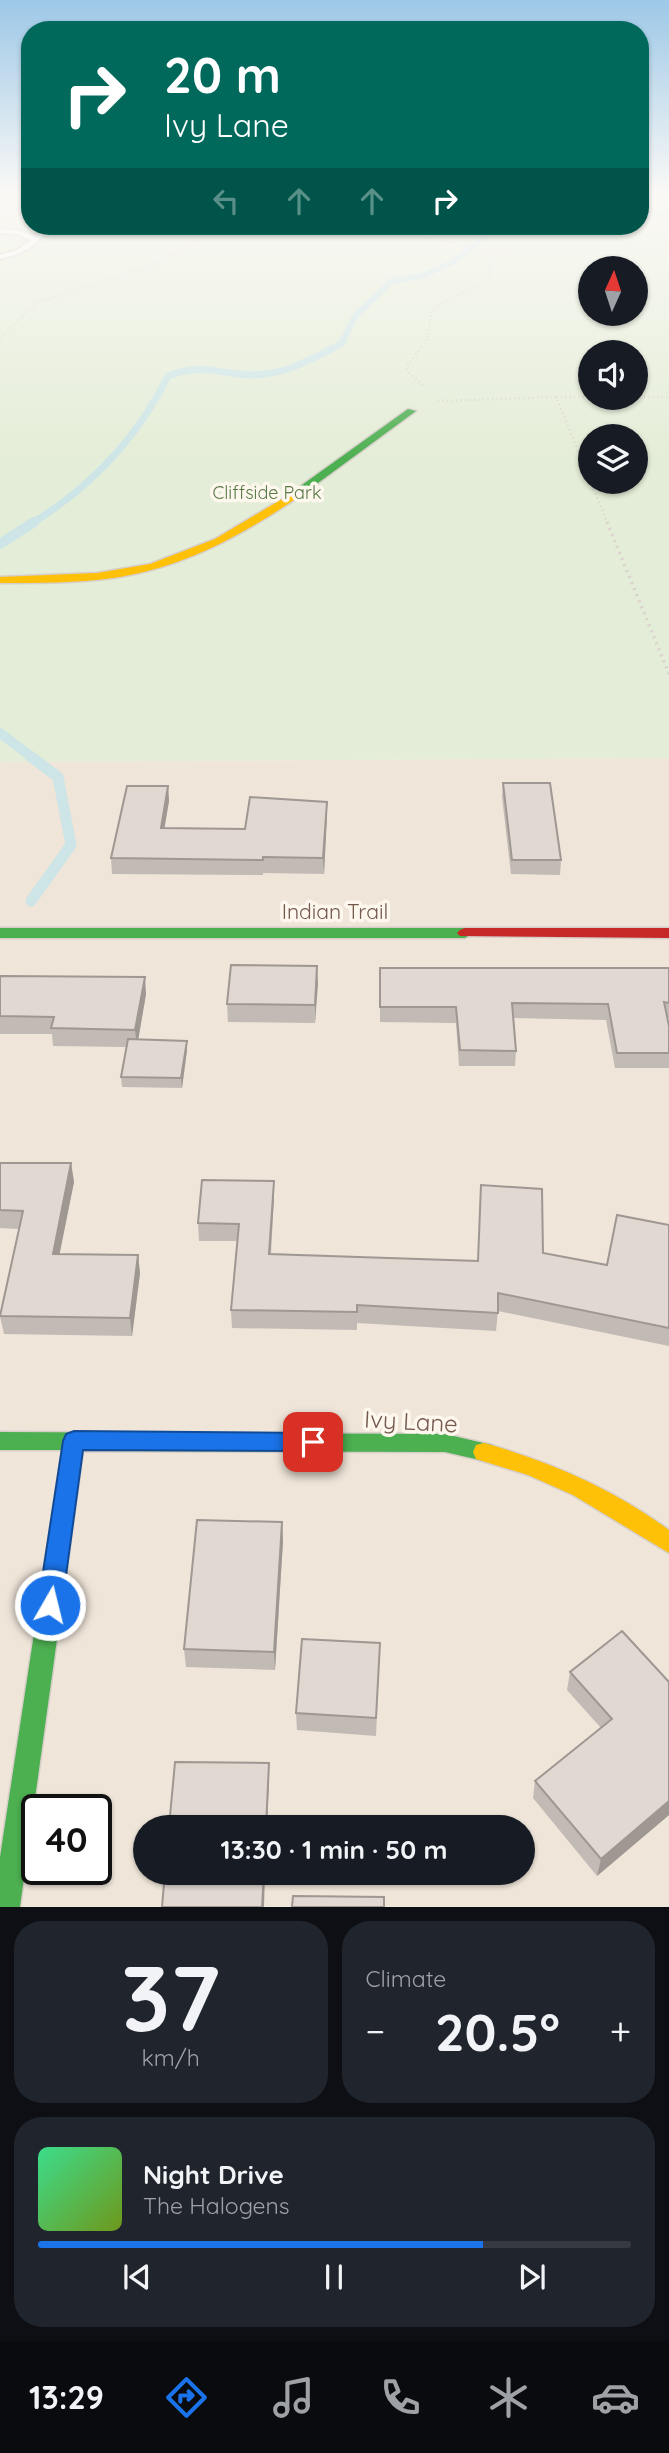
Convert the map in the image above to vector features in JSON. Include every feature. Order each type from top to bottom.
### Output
[{"type":"street","points":[[0,580],[75,577],[146,569],[198,553],[260,521],[411,411]]},
{"type":"street","name":"Indian Trail","points":[[0,933],[669,933]]},
{"type":"street","name":"Ivy Lane","points":[[0,1441],[445,1443],[512,1456],[568,1477],[630,1511],[669,1543]]},
{"type":"street","points":[[6,1907],[74,1441]]},
{"type":"path","points":[[0,338],[36,303],[93,284]]},
{"type":"path","points":[[437,401],[417,377],[407,370],[407,366],[428,343],[432,312],[448,299],[483,284]]},
{"type":"path","points":[[556,397],[578,451]]},
{"type":"path","points":[[411,411],[437,401],[468,398],[578,397]]},
{"type":"path","points":[[648,397],[669,397]]},
{"type":"path","points":[[596,494],[669,674]]},
{"type":"shaded area","points":[[669,758],[669,1907],[0,1907],[0,762]]},
{"type":"green space","name":"Cliffside Park","points":[[0,284],[578,284],[578,326],[648,326],[648,284],[669,284],[669,758],[0,762]]},
{"type":"building","points":[[503,783],[550,783],[561,860],[512,860]]},
{"type":"building","points":[[127,786],[168,786],[161,828],[245,829],[250,797],[327,802],[323,858],[111,858]]},
{"type":"building","points":[[231,965],[317,966],[315,1005],[227,1004]]},
{"type":"building","points":[[380,968],[669,968],[669,1003],[664,1002],[669,1026],[669,1053],[617,1053],[608,1004],[512,1003],[516,1051],[460,1050],[456,1007],[380,1007]]},
{"type":"building","points":[[0,976],[145,977],[135,1030],[51,1028],[54,1017],[0,1016]]},
{"type":"building","points":[[128,1039],[187,1041],[181,1078],[121,1077]]},
{"type":"building","points":[[0,1163],[71,1163],[53,1254],[138,1255],[130,1318],[0,1316],[23,1211],[0,1210]]},
{"type":"building","points":[[202,1180],[274,1181],[269,1254],[478,1261],[481,1185],[542,1189],[543,1253],[607,1265],[617,1215],[669,1225],[669,1328],[498,1293],[498,1313],[357,1305],[357,1312],[231,1310],[239,1224],[198,1223]]},
{"type":"building","points":[[197,1520],[282,1522],[274,1652],[184,1649]]},
{"type":"building","points":[[622,1631],[669,1682],[669,1801],[601,1859],[535,1781],[612,1719],[570,1672]]},
{"type":"building","points":[[302,1639],[380,1643],[376,1718],[296,1713]]},
{"type":"building","points":[[175,1762],[269,1763],[267,1815],[170,1815]]},
{"type":"building","points":[[164,1885],[263,1885],[262,1907],[162,1907]]},
{"type":"building","points":[[293,1896],[384,1897],[384,1907],[292,1907]]},
{"type":"waterway","points":[[343,340],[355,316],[389,284]]},
{"type":"waterway","points":[[31,524],[93,478],[110,460],[142,420],[168,376],[192,370],[254,375],[277,372],[320,355],[341,344],[344,339]]},
{"type":"waterway","points":[[0,544],[34,522]]},
{"type":"waterway","points":[[0,733],[33,758]]},
{"type":"waterway","points":[[30,756],[58,777],[71,845],[31,901]]},
{"type":"traffic: fast","points":[[299,492],[411,411]]},
{"type":"traffic: fast","points":[[0,933],[465,933]]},
{"type":"traffic: fast","points":[[0,1441],[445,1443],[484,1452]]},
{"type":"traffic: fast","points":[[6,1907],[74,1441]]},
{"type":"traffic: slow","points":[[0,580],[65,579],[152,567],[218,541],[299,492]]},
{"type":"traffic: slow","points":[[484,1452],[534,1468],[581,1488],[626,1513],[669,1543]]},
{"type":"traffic: jam","points":[[465,933],[669,933]]},
{"type":"route","points":[[50,1605],[74,1441],[313,1442]]}]
